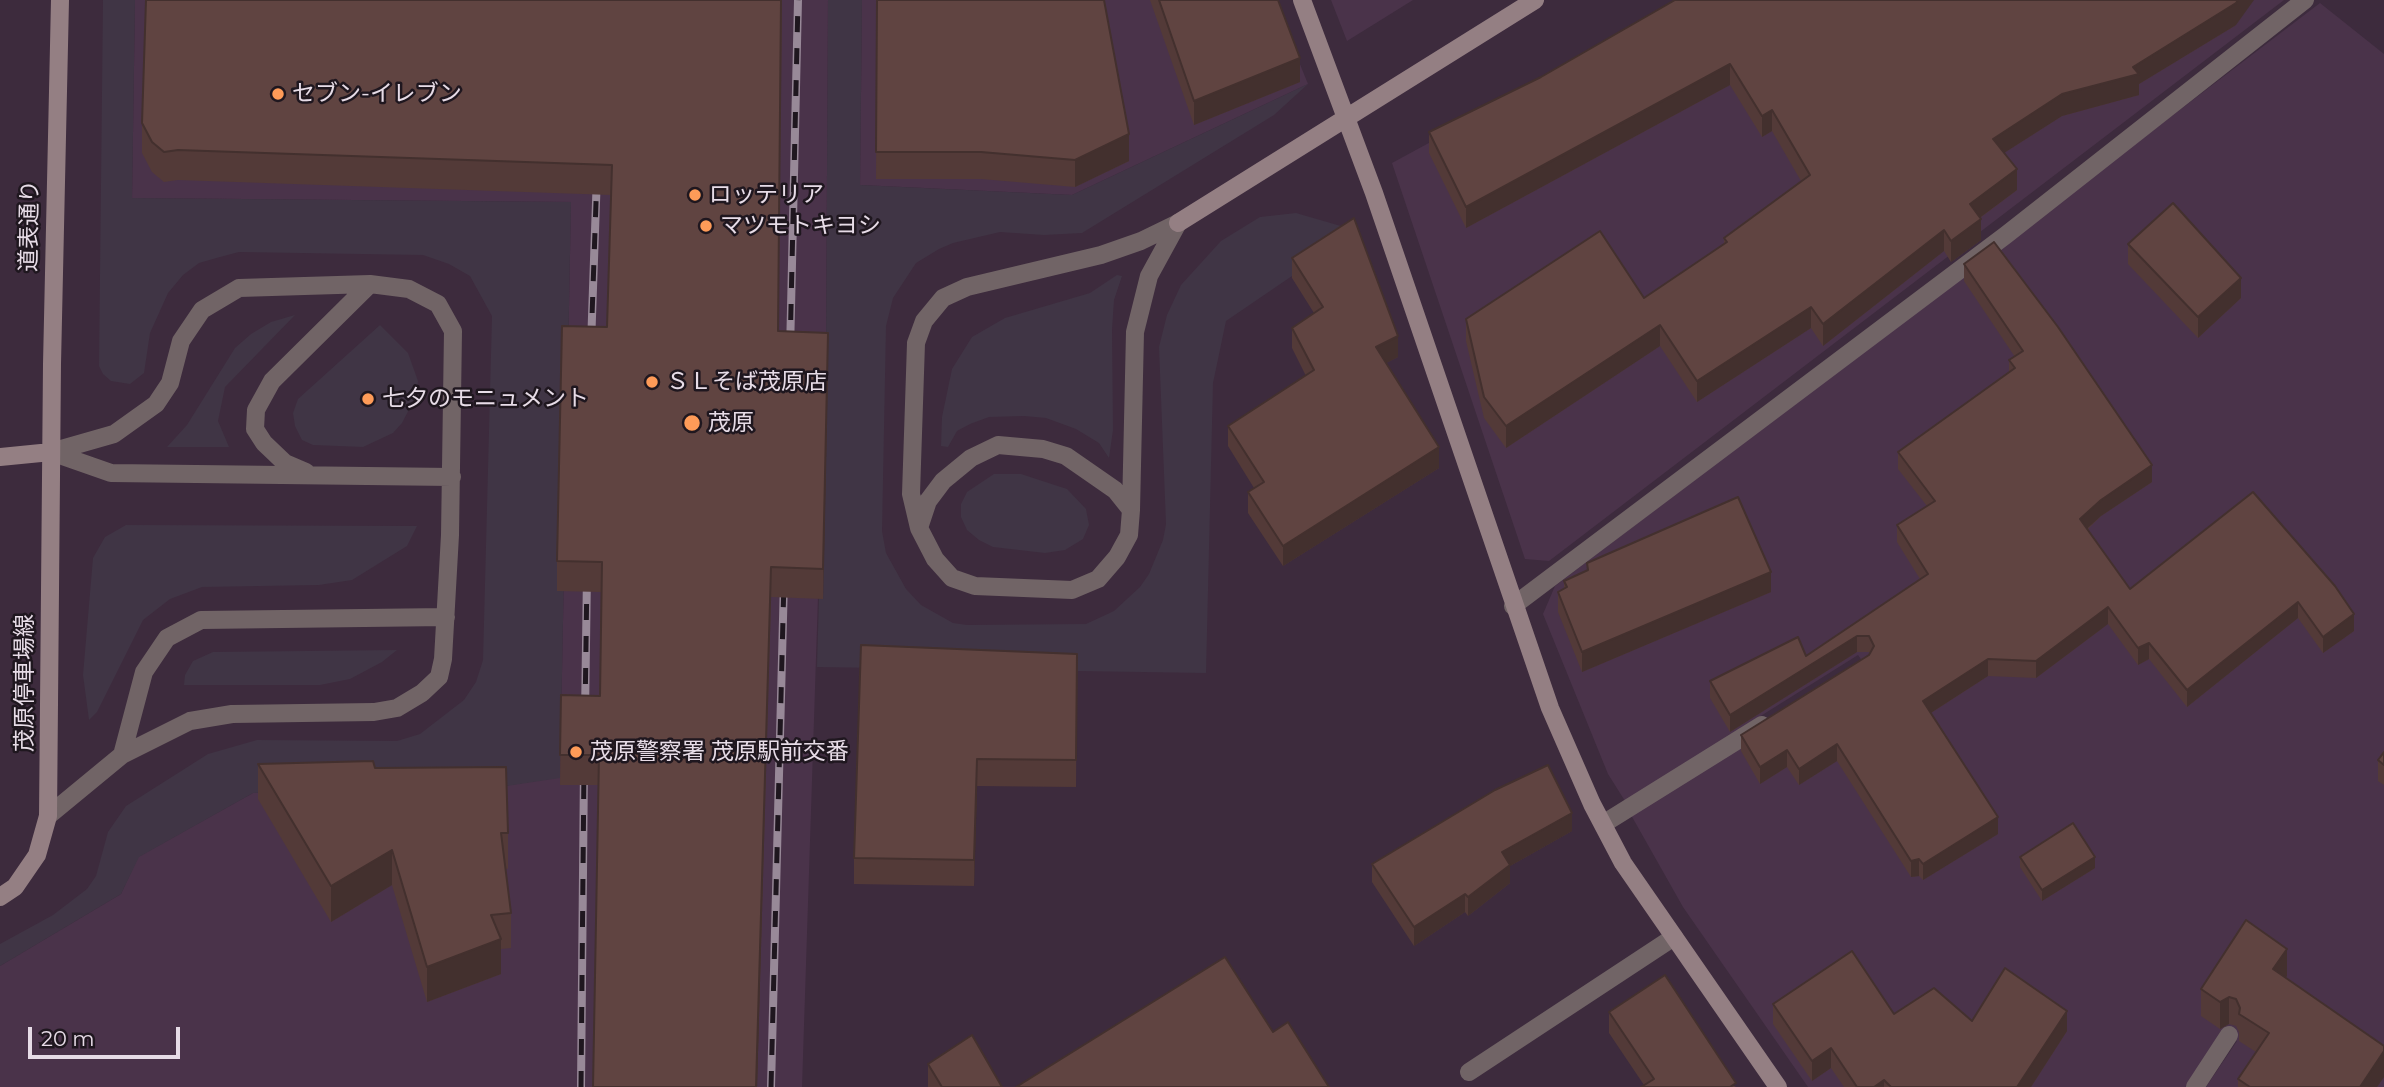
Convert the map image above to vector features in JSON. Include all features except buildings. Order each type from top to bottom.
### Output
[{"type":"street","name":"道表通り","points":[[51,452],[60,0]]},
{"type":"street","points":[[1302,0],[1374,193],[1550,708],[1623,863],[1778,1087]]},
{"type":"street","points":[[1178,223],[1149,276],[1135,332],[1129,535],[1117,557],[1098,579],[1072,590],[975,586],[952,578],[935,559],[919,528],[911,494],[916,343],[924,321],[943,298],[967,286],[1101,255],[1142,241],[1178,223],[1535,0]]},
{"type":"street","points":[[1513,606],[2006,235],[2305,0]]},
{"type":"street","points":[[312,475],[285,463],[264,443],[255,429],[256,410],[272,381],[370,284]]},
{"type":"street","points":[[0,457],[51,452],[114,434],[156,404],[170,383],[181,341],[202,310],[239,288],[370,284],[410,289],[438,304],[453,331],[452,477],[446,617],[439,677],[422,693],[397,708],[374,712],[232,714],[190,721],[122,755],[48,816]]},
{"type":"street","points":[[919,528],[928,501],[943,481],[971,458],[998,445],[1043,449],[1066,456],[1115,490],[1131,510]]},
{"type":"street","points":[[51,452],[111,473],[452,477]]},
{"type":"street","name":"茂原停車場線","points":[[0,897],[15,887],[37,855],[48,816],[51,452]]},
{"type":"street","points":[[122,755],[144,672],[167,638],[201,620],[446,617]]},
{"type":"street","points":[[1603,824],[1780,713]]},
{"type":"street","points":[[1469,1072],[1674,937]]},
{"type":"street","points":[[2195,1087],[2229,1035]]},
{"type":"shaded area","points":[[103,0],[135,0],[132,198],[571,202],[560,778],[414,800],[372,790],[253,793],[139,857],[121,894],[0,966],[0,944],[53,915],[87,889],[96,876],[108,832],[126,806],[208,754],[257,740],[397,741],[420,734],[464,700],[476,682],[483,660],[492,316],[470,276],[449,264],[423,255],[239,252],[220,257],[199,263],[183,275],[168,293],[150,333],[144,373],[130,384],[111,381],[103,374],[99,366]]},
{"type":"shaded area","points":[[135,0],[828,0],[826,351],[802,1087],[0,1087],[0,966],[121,894],[138,857],[253,793],[372,790],[414,800],[560,777],[571,202],[132,198]]},
{"type":"shaded area","points":[[828,0],[862,0],[860,185],[1072,195],[1308,84],[1274,115],[1082,233],[1044,235],[1000,232],[939,249],[916,263],[893,298],[886,326],[882,531],[886,553],[906,589],[921,605],[953,623],[1086,624],[1114,611],[1140,587],[1149,574],[1163,540],[1166,524],[1159,347],[1167,315],[1181,285],[1221,241],[1260,217],[1296,213],[1358,231],[1226,321],[1213,383],[1206,673],[817,667],[826,351]]},
{"type":"shaded area","points":[[862,0],[1274,0],[1308,84],[1072,195],[860,185]]},
{"type":"shaded area","points":[[1331,0],[1413,0],[1347,41]]},
{"type":"shaded area","points":[[1692,0],[2284,0],[1549,561],[1525,559],[1392,163]]},
{"type":"shaded area","points":[[2320,3],[2384,54],[2384,1087],[2206,1087],[2237,1041],[2223,1031],[2187,1087],[1808,1087],[1683,907],[1631,815],[1863,662],[1858,655],[1625,801],[1608,774],[1543,614],[1555,586]]},
{"type":"shaded area","points":[[1117,275],[1122,276],[1114,300],[1113,430],[1109,458],[1099,443],[1076,429],[1046,418],[1024,416],[989,417],[957,431],[948,447],[941,446],[942,417],[952,369],[972,337],[1005,318],[1090,293]]},
{"type":"shaded area","points":[[295,315],[225,387],[218,421],[229,447],[167,447],[187,425],[235,348],[271,322]]},
{"type":"shaded area","points":[[380,325],[408,353],[418,381],[416,396],[402,423],[393,433],[363,447],[313,445],[302,440],[295,426],[293,413],[298,399]]},
{"type":"shaded area","points":[[994,474],[1021,474],[1067,489],[1086,509],[1089,525],[1083,539],[1065,550],[1045,553],[993,547],[979,540],[967,530],[961,517],[961,504],[967,492]]},
{"type":"shaded area","points":[[126,525],[417,526],[407,546],[352,580],[319,585],[202,587],[170,599],[143,620],[97,712],[89,720],[83,675],[93,558],[105,537]]},
{"type":"shaded area","points":[[397,650],[382,662],[350,679],[320,685],[184,685],[185,675],[193,661],[213,652]]},
{"type":"railway","points":[[790,352],[798,0]]},
{"type":"railway","points":[[591,345],[597,174]]},
{"type":"railway","points":[[585,716],[587,573]]},
{"type":"railway","points":[[771,1087],[784,580]]},
{"type":"railway","points":[[581,1087],[584,765]]},
{"type":"place","name":"セブン-イレブン","points":[[278,94]]},
{"type":"place","name":"ロッテリア","points":[[695,195]]},
{"type":"place","name":"マツモトキヨシ","points":[[706,226]]},
{"type":"place","name":"ＳＬそば茂原店","points":[[652,382]]},
{"type":"place","name":"七夕のモニュメント","points":[[368,399]]},
{"type":"place","name":"茂原","points":[[692,423]]},
{"type":"place","name":"茂原警察署 茂原駅前交番","points":[[576,752]]}]
